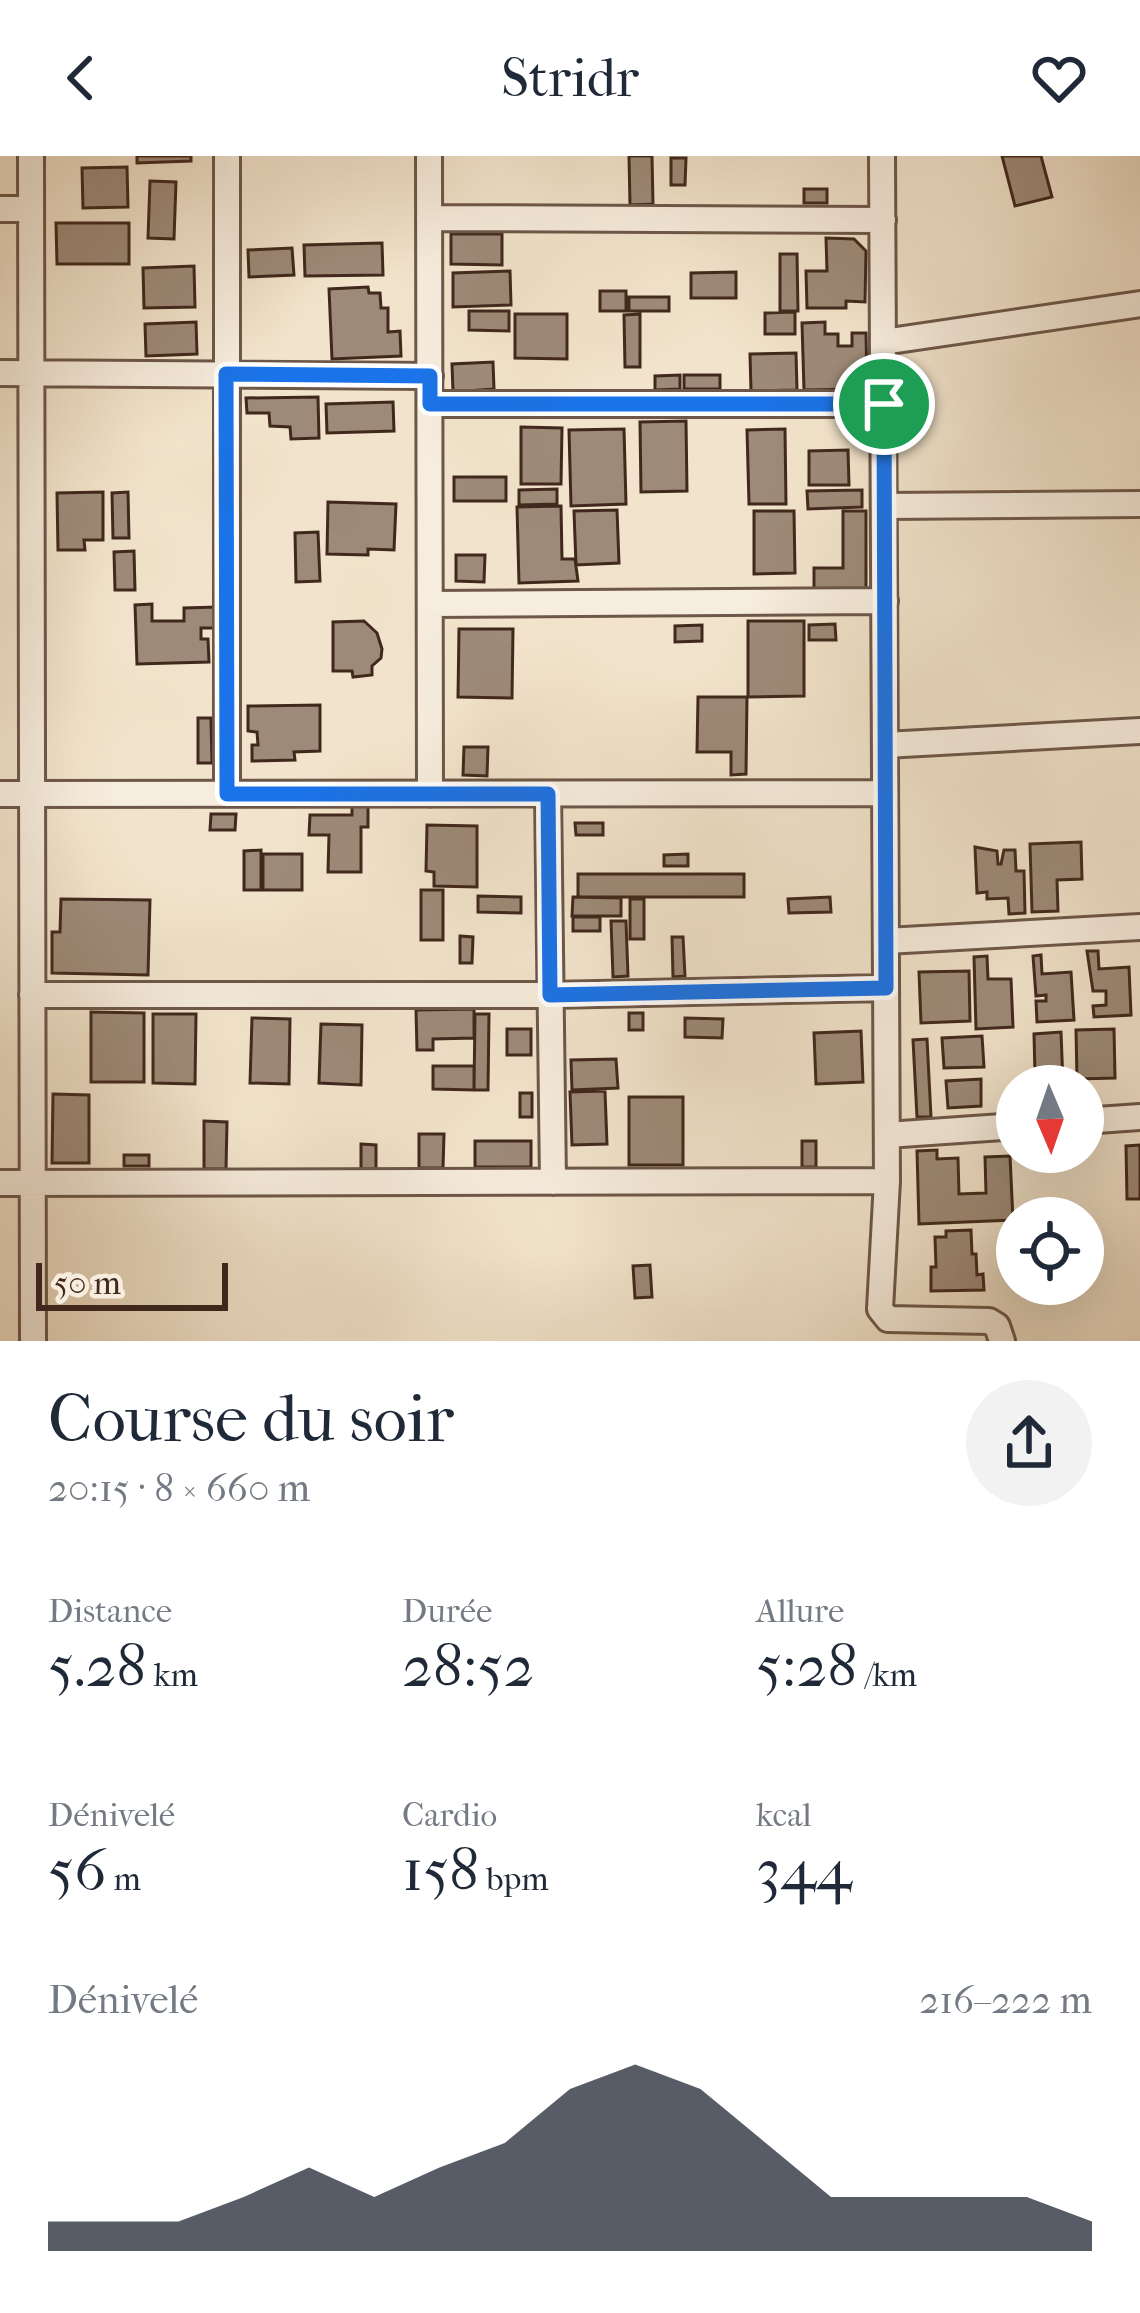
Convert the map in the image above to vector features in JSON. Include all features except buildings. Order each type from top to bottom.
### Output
[{"type":"street","points":[[31,156],[33,1341]]},
{"type":"street","points":[[227,156],[227,794]]},
{"type":"street","points":[[429,156],[430,794]]},
{"type":"street","points":[[883,156],[887,1180],[882,1316],[989,1321],[997,1326],[1002,1341]]},
{"type":"street","points":[[0,209],[31,209]]},
{"type":"street","points":[[430,218],[883,220]]},
{"type":"street","points":[[884,342],[1140,304]]},
{"type":"street","points":[[0,373],[430,376]]},
{"type":"street","points":[[430,404],[884,404]]},
{"type":"street","points":[[884,506],[1140,504]]},
{"type":"street","points":[[430,604],[884,601]]},
{"type":"street","points":[[885,746],[1140,730]]},
{"type":"street","points":[[0,794],[885,793]]},
{"type":"street","points":[[548,794],[553,1182]]},
{"type":"street","points":[[886,941],[1140,927]]},
{"type":"street","points":[[32,995],[550,995],[886,988]]},
{"type":"street","points":[[1104,1120],[1140,1117]]},
{"type":"street","points":[[887,1135],[996,1127]]},
{"type":"street","points":[[0,1183],[887,1180]]},
{"type":"route","points":[[226,374],[430,376],[430,404],[884,404],[886,988],[550,995],[548,794],[227,794],[226,374]]}]
